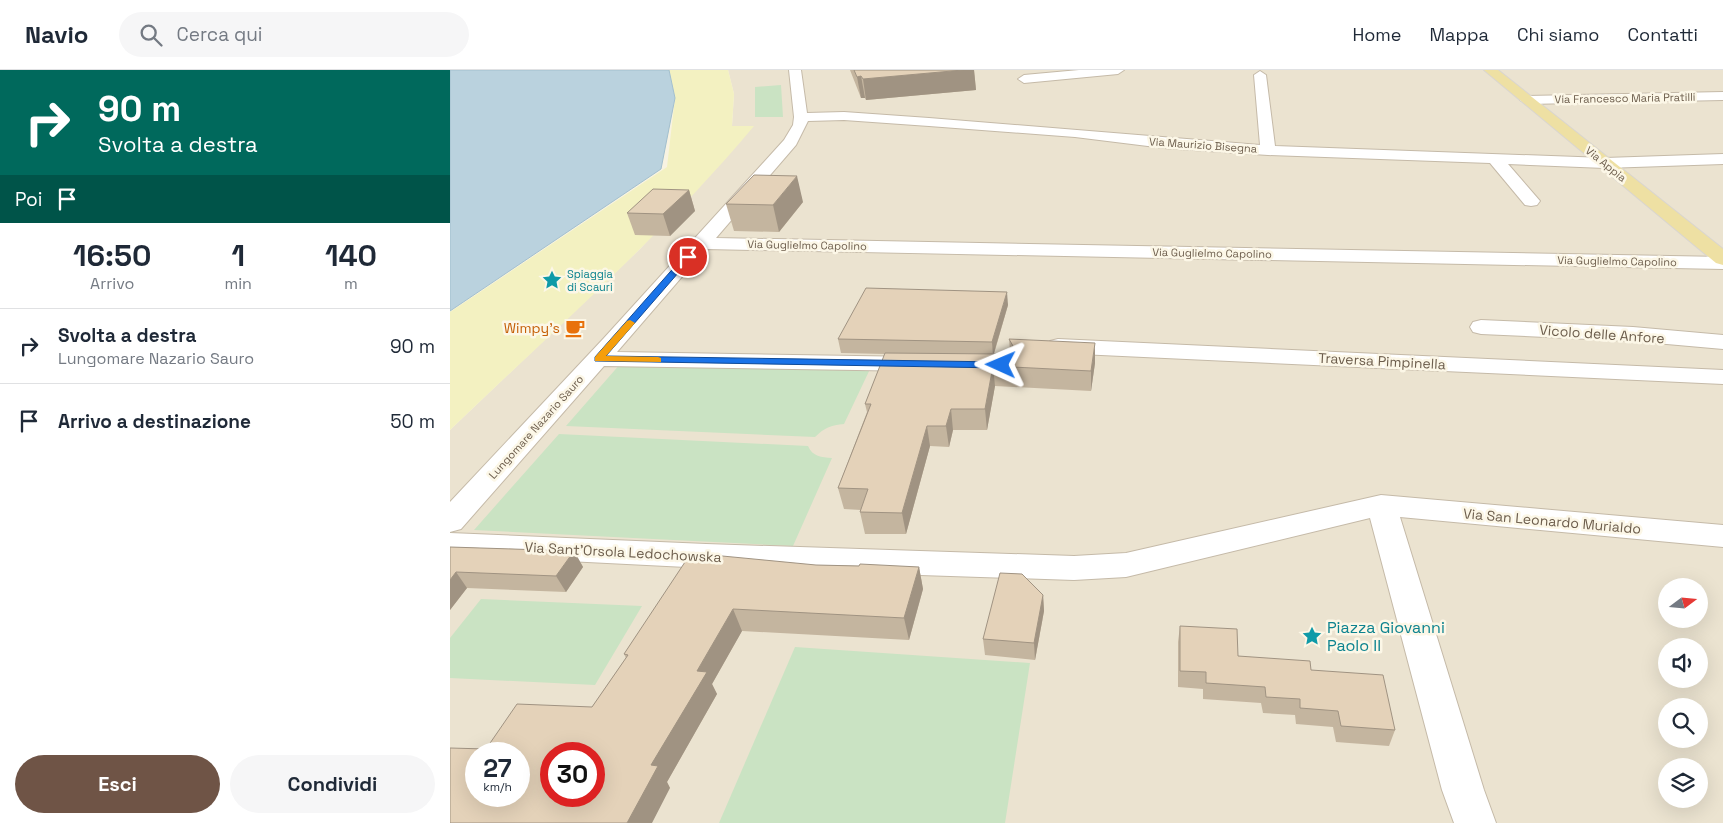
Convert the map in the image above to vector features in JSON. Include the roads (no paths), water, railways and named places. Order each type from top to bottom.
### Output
[{"type":"main road","name":"Via Appia","points":[[1490,70],[1720,256]]},
{"type":"street","name":"Lungomare Nazario Sauro","points":[[450,521],[598,359],[791,142],[800,125],[801,117],[795,70]]},
{"type":"street","points":[[1024,79],[1118,70]]},
{"type":"street","points":[[1260,74],[1268,150]]},
{"type":"street","name":"Via Francesco Maria Pratilli","points":[[1527,100],[1723,96]]},
{"type":"street","name":"Via Maurizio Bisegna","points":[[801,117],[844,116],[929,122],[1075,133],[1164,143],[1268,150],[1605,163],[1723,160]]},
{"type":"street","points":[[1495,159],[1531,201]]},
{"type":"street","name":"Via Guglielmo Capolino","points":[[701,242],[1720,256]]},
{"type":"street","name":"Vicolo delle Anfore","points":[[1481,326],[1632,334],[1723,342]]},
{"type":"street","name":"Traversa Pimpinella","points":[[1041,345],[1723,378]]},
{"type":"street","points":[[598,359],[942,364]]},
{"type":"street","points":[[1381,505],[1463,790],[1475,823]]},
{"type":"street","name":"Via San Leonardo Murialdo","points":[[1381,505],[1723,536]]},
{"type":"street","name":"Via Sant'Orsola Ledochowska","points":[[450,544],[706,556],[1074,568],[1126,565],[1381,505]]},
{"type":"water","points":[[450,70],[669,70],[675,98],[661,169],[450,311]]},
{"type":"place","name":"Spiaggia di Scauri","points":[[552,280]]},
{"type":"place","name":"Wimpy's","points":[[575,328]]},
{"type":"place","name":"Piazza Giovanni Paolo II","points":[[1312,636]]}]
